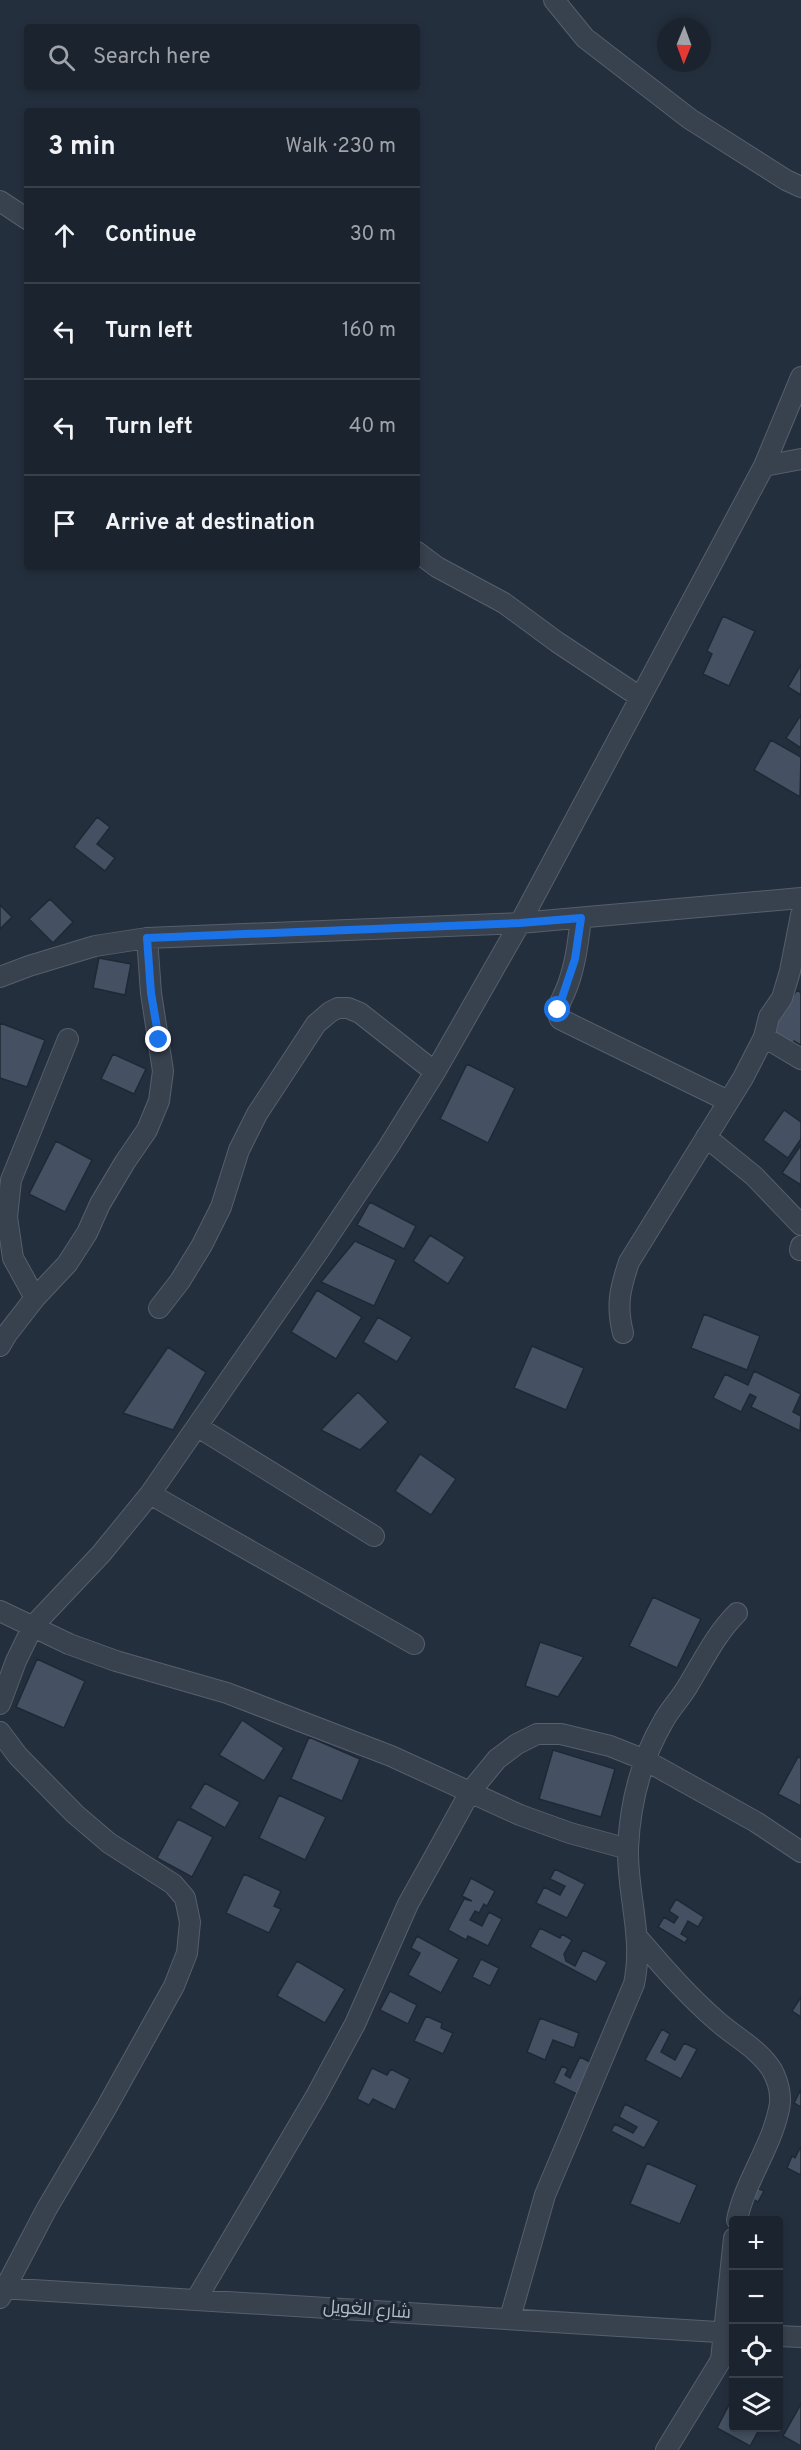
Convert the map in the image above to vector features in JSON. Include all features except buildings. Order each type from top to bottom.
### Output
[{"type":"street","points":[[554,0],[585,38],[690,119],[786,180],[801,187]]},
{"type":"street","points":[[0,201],[24,217]]},
{"type":"street","points":[[0,1704],[4,1679],[33,1626],[101,1554],[150,1494],[389,1146],[435,1072],[520,923],[764,466],[801,377]]},
{"type":"street","points":[[764,466],[801,459]]},
{"type":"street","points":[[420,554],[437,567],[504,603],[556,642],[640,697]]},
{"type":"street","points":[[0,977],[95,946],[147,938],[520,923],[801,898]]},
{"type":"street","points":[[623,1333],[618,1312],[621,1286],[629,1262],[756,1055],[769,1017],[782,998],[801,915]]},
{"type":"street","points":[[581,918],[575,959],[558,1010],[560,1019],[728,1101]]},
{"type":"street","points":[[0,1346],[35,1298],[67,1264],[87,1233],[100,1204],[147,1130],[159,1101],[163,1071],[151,993],[147,938]]},
{"type":"street","points":[[159,1308],[180,1281],[202,1245],[220,1207],[239,1150],[257,1114],[316,1024],[323,1018],[338,1008],[348,1008],[360,1013],[435,1072]]},
{"type":"street","points":[[764,1037],[801,1059]]},
{"type":"street","points":[[35,1298],[14,1258],[6,1217],[6,1177],[68,1039]]},
{"type":"street","points":[[706,1137],[754,1176],[801,1225]]},
{"type":"street","points":[[198,1427],[374,1536]]},
{"type":"street","points":[[150,1494],[414,1644]]},
{"type":"street","points":[[0,1611],[69,1644],[116,1661],[227,1693],[315,1726],[391,1756],[520,1815],[628,1849]]},
{"type":"street","points":[[510,2318],[545,2195],[634,1984],[638,1963],[638,1938],[628,1849],[636,1787],[645,1760],[663,1722],[686,1689],[714,1639],[737,1613]]},
{"type":"street","points":[[0,1732],[18,1756],[75,1815],[109,1843],[173,1884],[185,1898],[190,1922],[187,1953],[174,1986],[2,2291]]},
{"type":"street","points":[[197,2298],[339,2055],[408,1904],[470,1792],[497,1759],[517,1744],[537,1734],[561,1734],[584,1738],[645,1760],[756,1822],[801,1852]]},
{"type":"street","points":[[638,1938],[689,1995],[718,2023],[747,2044],[771,2069],[778,2086],[779,2110],[772,2132],[745,2190],[737,2216]]},
{"type":"street","points":[[729,2324],[732,2270]]},
{"type":"street","name":"شارع الغويل","points":[[2,2291],[197,2298],[729,2333]]},
{"type":"street","points":[[666,2450],[721,2360],[729,2333]]},
{"type":"street","points":[[783,2336],[801,2337]]},
{"type":"route","points":[[159,1040],[151,993],[147,938],[520,923],[581,918],[575,959],[558,1010]]}]
